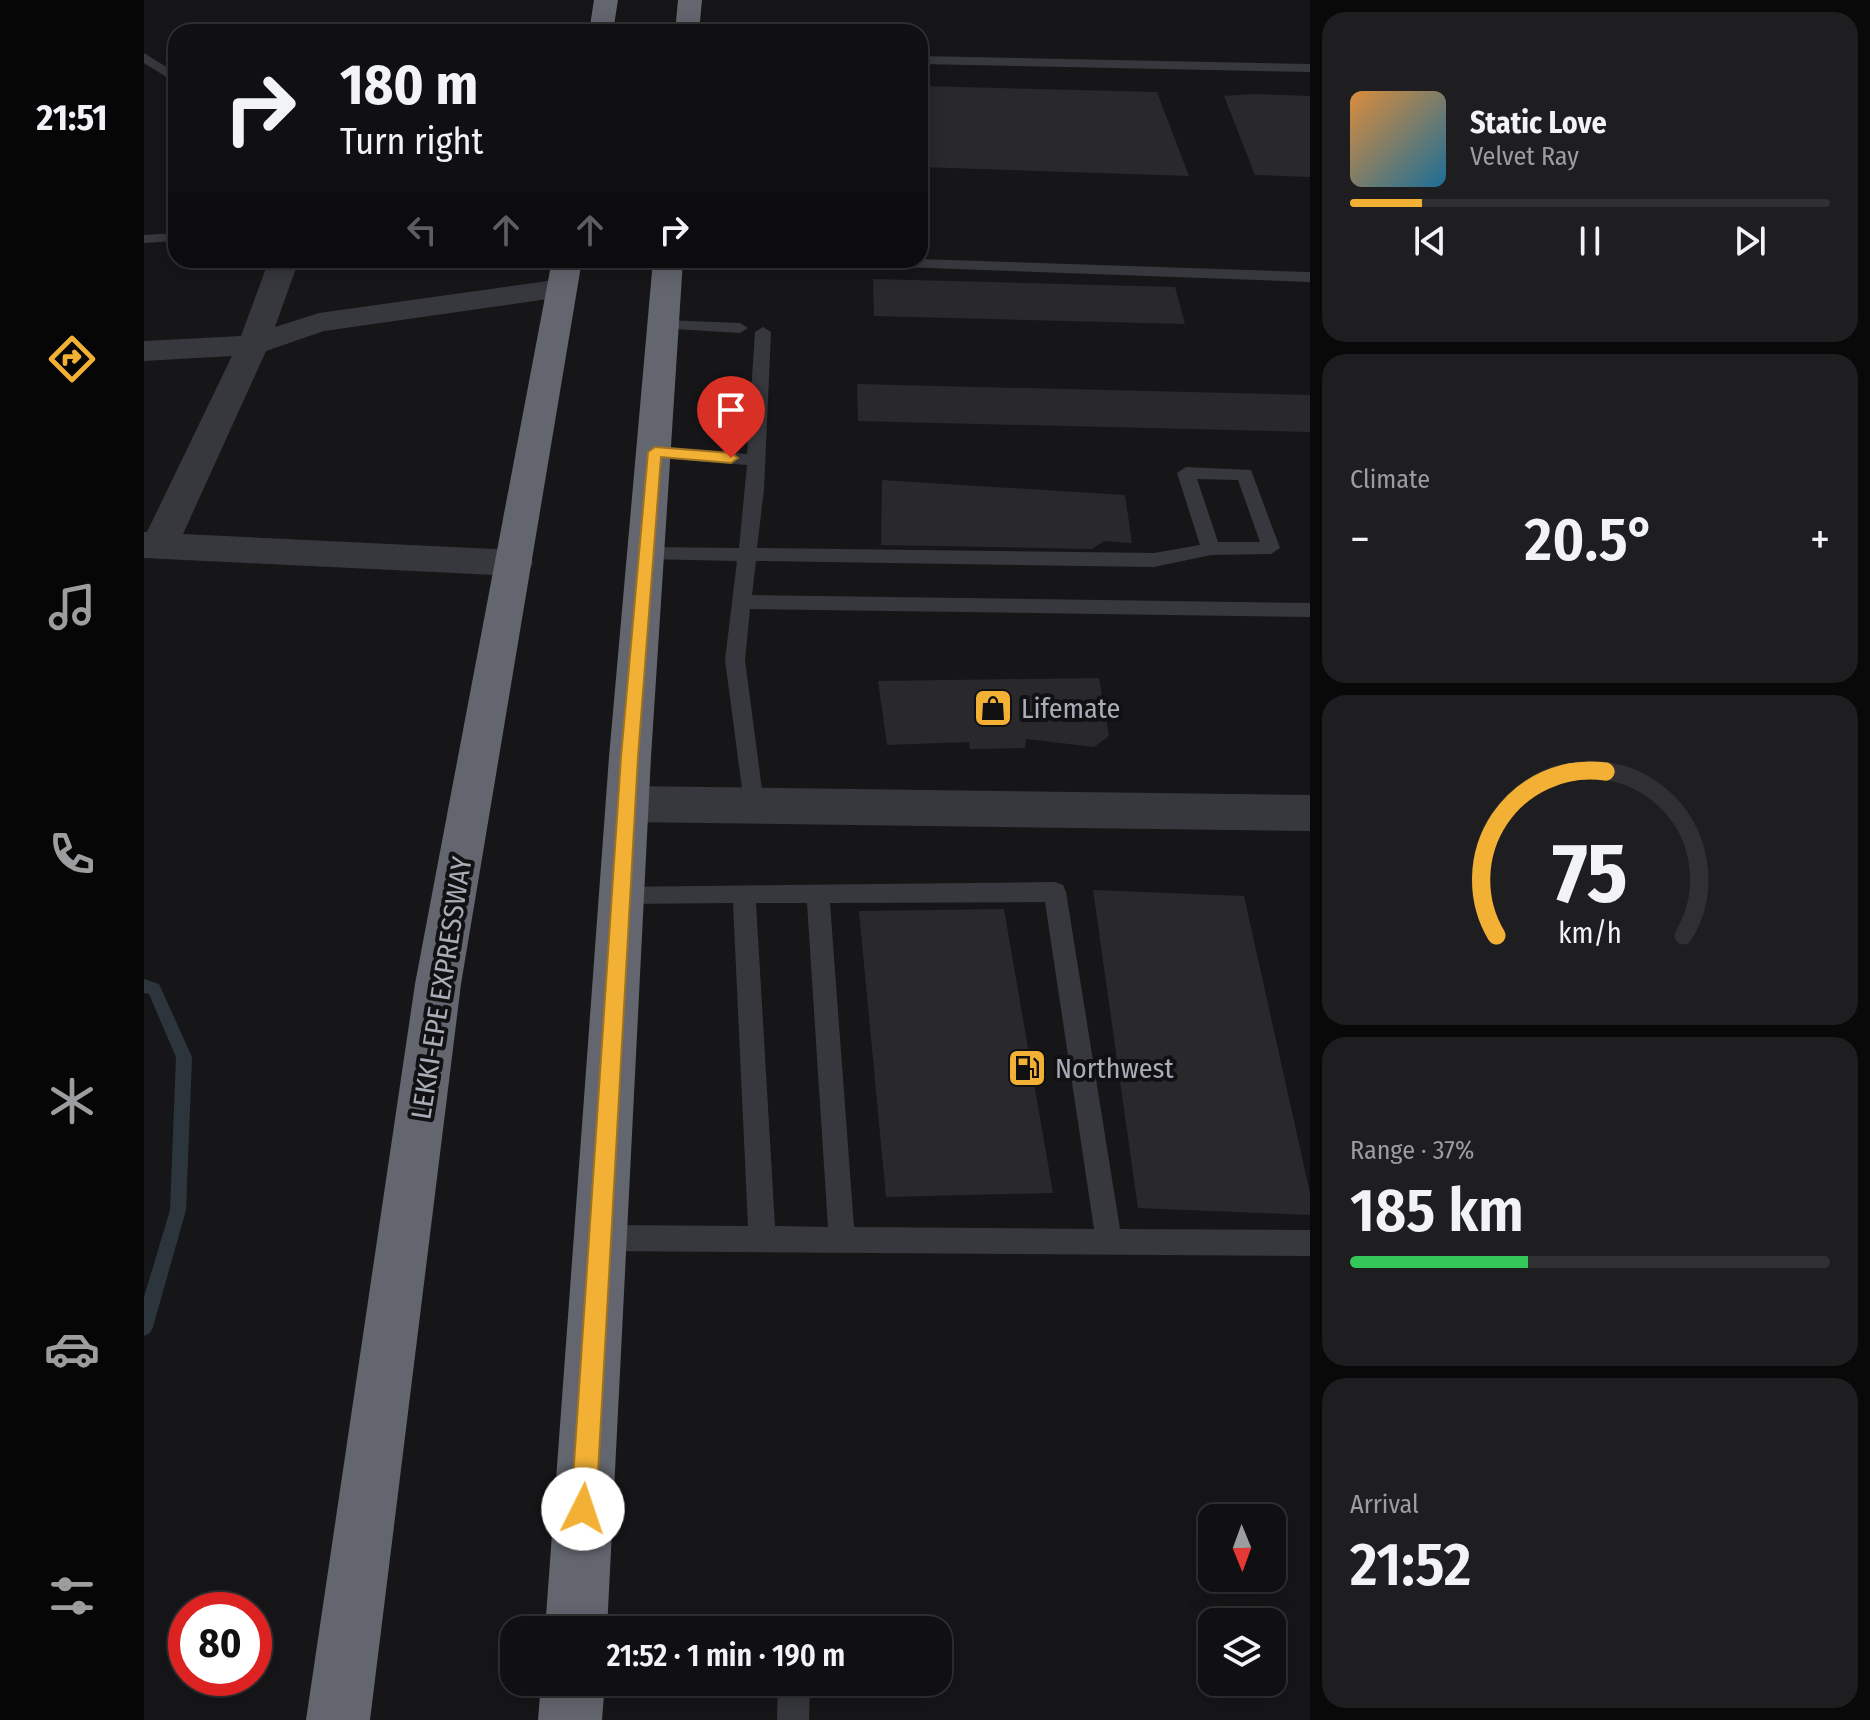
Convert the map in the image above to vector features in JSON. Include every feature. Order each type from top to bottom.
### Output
[{"type":"highway","points":[[602,24],[606,0]]},
{"type":"highway","points":[[688,24],[690,0]]},
{"type":"highway","points":[[577,1616],[627,804],[668,268]]},
{"type":"highway","name":"LEKKI-EPE EXPRESSWAY","points":[[338,1720],[438,984],[564,274]]},
{"type":"highway","points":[[570,1720],[572,1696]]},
{"type":"street","points":[[279,268],[250,314],[253,345],[151,546],[515,563]]},
{"type":"street","points":[[144,351],[253,345],[319,322],[564,274]]},
{"type":"street","points":[[250,314],[319,322]]},
{"type":"street","points":[[627,804],[1310,813]]},
{"type":"lane","points":[[144,57],[168,74]]},
{"type":"lane","points":[[928,60],[1310,68]]},
{"type":"lane","points":[[144,239],[168,238]]},
{"type":"lane","points":[[928,264],[1310,277]]},
{"type":"lane","points":[[664,325],[740,328]]},
{"type":"lane","points":[[753,805],[735,660],[756,460],[763,332]]},
{"type":"lane","points":[[655,452],[756,460]]},
{"type":"lane","points":[[645,553],[1154,560],[1211,549],[1271,548],[1245,474],[1186,473],[1211,549]]},
{"type":"lane","points":[[742,602],[875,601],[1310,610]]},
{"type":"lane","points":[[818,892],[842,1241]]},
{"type":"lane","points":[[621,894],[1055,892],[1109,1242]]},
{"type":"lane","points":[[744,893],[762,1239]]},
{"type":"lane","points":[[600,1238],[1310,1243]]},
{"type":"lane","points":[[793,1720],[794,1696]]},
{"type":"building","points":[[928,86],[1157,92],[1189,176],[928,167]]},
{"type":"building","points":[[1224,96],[1310,96],[1310,177],[1255,175]]},
{"type":"building","points":[[873,279],[1175,287],[1185,324],[874,316]]},
{"type":"building","points":[[857,384],[1310,395],[1310,432],[858,421]]},
{"type":"building","points":[[882,480],[1125,495],[1132,543],[1104,541],[1092,549],[881,545]]},
{"type":"building","name":"Lifemate","points":[[1099,678],[1109,736],[1094,747],[1026,739],[1025,748],[970,749],[969,742],[887,745],[878,681]]},
{"type":"building","points":[[1093,890],[1244,896],[1310,1193],[1310,1215],[1138,1208]]},
{"type":"building","points":[[1004,909],[1053,1193],[886,1197],[859,911]]},
{"type":"waterway","points":[[144,986],[154,989],[184,1057],[178,1210],[144,1327]]},
{"type":"place","name":"Lifemate","points":[[993,708]]},
{"type":"place","name":"Northwest","points":[[1027,1068]]},
{"type":"route","points":[[583,1509],[630,757],[655,452],[731,458]]}]
